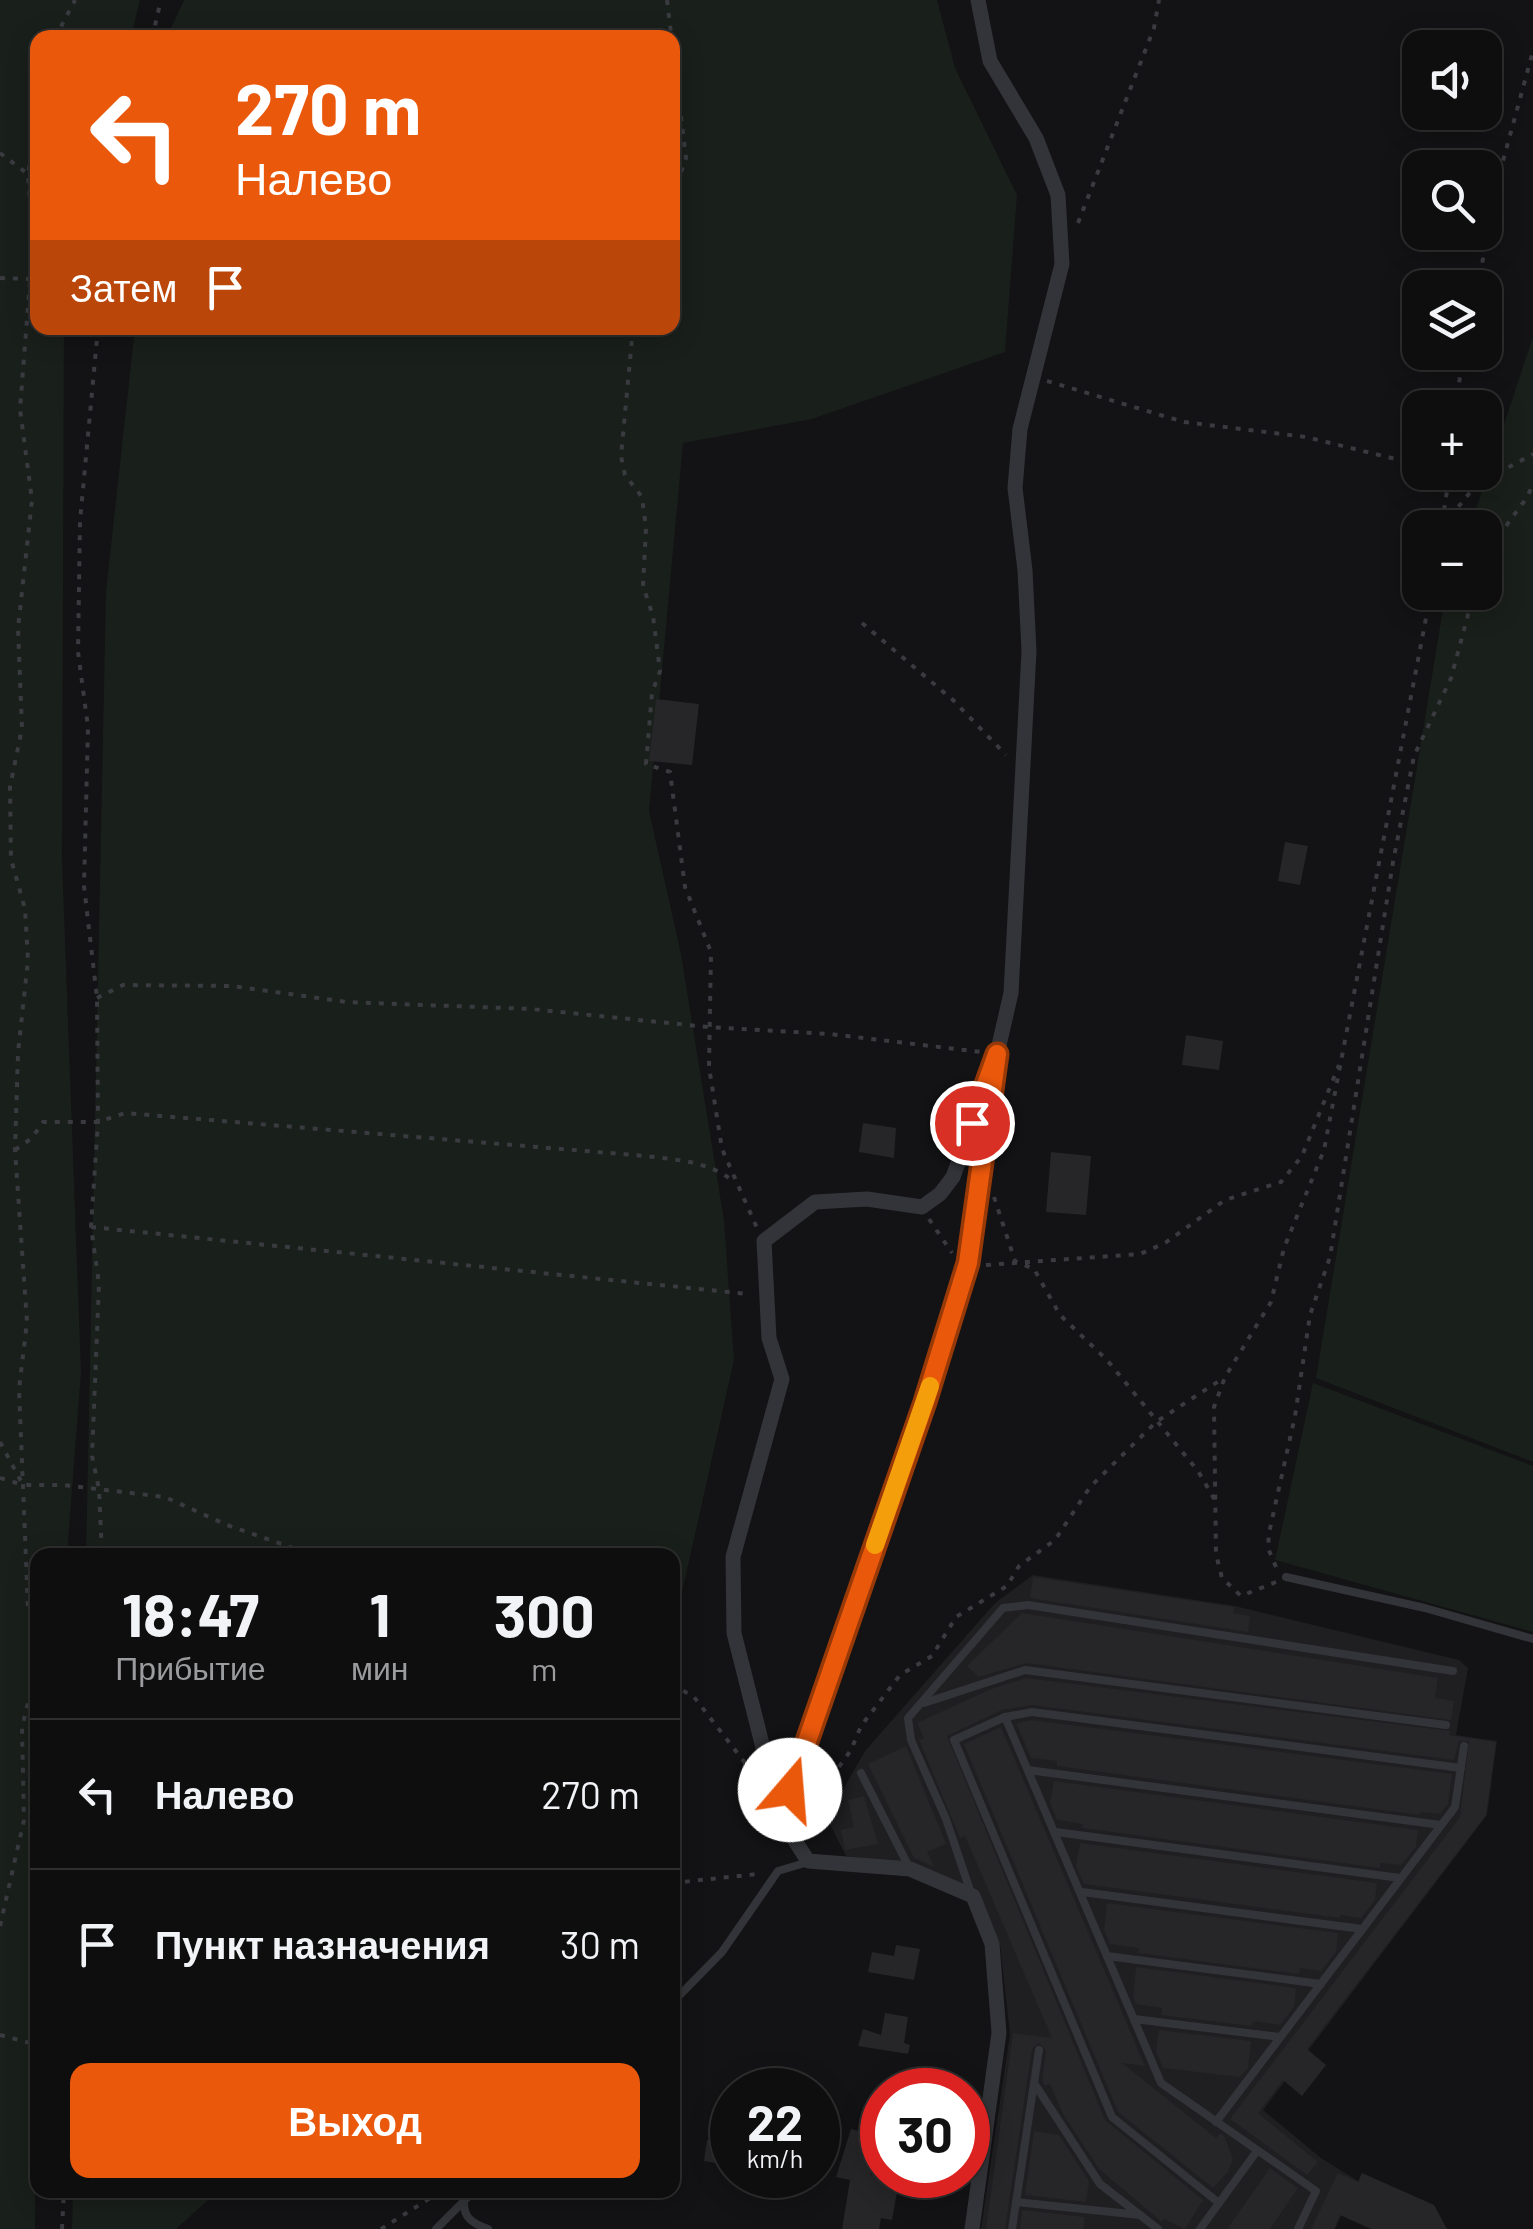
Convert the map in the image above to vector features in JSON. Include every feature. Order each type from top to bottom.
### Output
[{"type":"street","points":[[781,1819],[925,1402],[968,1263],[997,1054],[1011,993],[1029,651],[1025,570],[1014,488],[1020,430],[1062,264],[1058,196],[1036,138],[990,62],[978,0]]},
{"type":"street","points":[[972,2229],[999,2033],[992,1944],[972,1896],[910,1869],[808,1861],[781,1819],[734,1633],[732,1557],[782,1379],[769,1338],[764,1242],[815,1202],[867,1199],[922,1207],[940,1194],[953,1177],[997,1054]]},
{"type":"lane","points":[[1286,1577],[1425,1608],[1533,1639]]},
{"type":"lane","points":[[972,1896],[946,1819],[911,1740],[908,1718],[1003,1608],[1028,1605],[1453,1672]]},
{"type":"lane","points":[[920,1704],[1025,1670],[1446,1725]]},
{"type":"lane","points":[[1219,2203],[1112,2118],[954,1740],[1005,1717],[1032,1712],[1460,1768]]},
{"type":"lane","points":[[1005,1717],[1161,2083],[1316,2191],[1298,2229]]},
{"type":"lane","points":[[1216,2122],[1455,1807],[1464,1746]]},
{"type":"lane","points":[[1028,1770],[1441,1825]]},
{"type":"lane","points":[[861,1773],[910,1869]]},
{"type":"lane","points":[[1056,1832],[1400,1878]]},
{"type":"lane","points":[[680,1995],[722,1952],[778,1871],[808,1861]]},
{"type":"lane","points":[[1082,1892],[1362,1928]]},
{"type":"lane","points":[[1106,1956],[1321,1984]]},
{"type":"lane","points":[[1134,2020],[1280,2037]]},
{"type":"lane","points":[[1012,2229],[1039,2050]]},
{"type":"lane","points":[[1034,2084],[1100,2184],[1158,2229]]},
{"type":"lane","points":[[1200,2229],[1257,2151]]},
{"type":"lane","points":[[436,2229],[464,2200]]},
{"type":"lane","points":[[464,2200],[464,2212],[472,2224],[488,2229]]},
{"type":"lane","points":[[1016,2202],[1140,2215]]},
{"type":"path","points":[[60,30],[75,0]]},
{"type":"path","points":[[154,30],[161,0]]},
{"type":"path","points":[[668,0],[671,30]]},
{"type":"path","points":[[1076,228],[1154,28],[1159,0]]},
{"type":"path","points":[[1481,270],[1503,161],[1533,51]]},
{"type":"path","points":[[680,105],[686,158],[680,175]]},
{"type":"path","points":[[0,154],[28,174]]},
{"type":"path","points":[[30,162],[30,197]]},
{"type":"path","points":[[30,267],[20,408],[32,500],[18,628],[22,728],[10,787],[11,859],[25,910],[28,960],[18,1053],[14,1150],[26,1322],[18,1389],[30,1613]]},
{"type":"path","points":[[0,278],[28,279]]},
{"type":"path","points":[[97,335],[80,521],[78,652],[88,727],[84,886],[97,998],[98,1122],[91,1227],[99,1284],[92,1456],[99,1489],[102,1548]]},
{"type":"path","points":[[632,335],[621,456],[625,475],[642,497],[646,528],[643,586],[653,616],[660,671],[652,693],[646,764],[670,772],[685,886],[711,952],[713,993],[708,1027],[713,1100],[722,1149],[764,1242]]},
{"type":"path","points":[[1032,377],[1092,391],[1184,422],[1306,437],[1402,461]]},
{"type":"path","points":[[1456,510],[1476,485],[1533,454]]},
{"type":"path","points":[[1502,534],[1533,484]]},
{"type":"path","points":[[1428,610],[1324,1150],[1284,1248],[1271,1302],[1225,1377],[1214,1407],[1216,1554],[1222,1578],[1241,1596],[1286,1577],[1274,1566],[1268,1548],[1269,1533],[1296,1416],[1310,1315],[1330,1257],[1393,862],[1414,756],[1451,678],[1471,610]]},
{"type":"path","points":[[862,624],[953,700],[1023,773]]},
{"type":"path","points":[[97,998],[123,986],[232,986],[347,1002],[532,1009],[708,1027],[830,1034],[997,1054]]},
{"type":"path","points":[[922,1207],[958,1261],[1015,1262],[1140,1254],[1165,1243],[1225,1200],[1281,1182],[1302,1156],[1344,1052]]},
{"type":"path","points":[[14,1150],[32,1138],[43,1122],[98,1122],[125,1113],[646,1156],[720,1170],[736,1184]]},
{"type":"path","points":[[980,1172],[988,1177],[1015,1262],[1034,1270],[1060,1315],[1108,1360],[1198,1471],[1218,1504]]},
{"type":"path","points":[[91,1227],[579,1274],[764,1296]]},
{"type":"path","points":[[781,1819],[811,1790],[831,1778],[851,1750],[861,1726],[900,1676],[932,1656],[956,1617],[1007,1586],[1019,1566],[1056,1540],[1090,1487],[1156,1422],[1225,1377]]},
{"type":"path","points":[[0,1442],[24,1485]]},
{"type":"path","points":[[0,1478],[24,1485],[165,1497],[294,1548]]},
{"type":"path","points":[[680,1689],[694,1697],[753,1775]]},
{"type":"path","points":[[0,1926],[24,1820],[22,1728],[30,1695]]},
{"type":"path","points":[[680,1882],[778,1871]]},
{"type":"path","points":[[0,2035],[30,2044]]},
{"type":"path","points":[[62,2229],[64,2198]]},
{"type":"path","points":[[381,2229],[430,2198]]},
{"type":"shaded area","points":[[0,0],[140,0],[133,30],[30,30],[30,335],[64,335],[62,859],[81,1372],[68,1548],[30,1548],[30,2198],[35,2198],[35,2229],[0,2229]]},
{"type":"shaded area","points":[[184,0],[937,0],[955,68],[1017,195],[1005,352],[812,419],[683,443],[649,811],[681,954],[724,1220],[734,1360],[680,1602],[680,1548],[86,1548],[106,591],[134,335],[680,335],[680,30],[170,30]]},
{"type":"shaded area","points":[[1533,337],[1533,1462],[1316,1378],[1443,610],[1502,610],[1502,510],[1476,510],[1482,490],[1502,490],[1502,430]]},
{"type":"shaded area","points":[[1313,1383],[1533,1466],[1533,1632],[1275,1560]]},
{"type":"shaded area","points":[[1033,1575],[1235,1606],[1459,1660],[1468,1668],[1456,1735],[1497,1741],[1487,1815],[1263,2110],[1321,2158],[1358,2181],[1335,2229],[981,2229],[986,2198],[990,2198],[990,2168],[1010,2034],[1000,1945],[977,1889],[913,1865],[846,1856],[827,1818],[865,1751],[995,1603]]},
{"type":"shaded area","points":[[73,2198],[210,2198],[176,2229],[72,2229]]},
{"type":"building","points":[[656,699],[699,704],[692,765],[649,761]]},
{"type":"building","points":[[1285,842],[1308,846],[1300,885],[1278,881]]},
{"type":"building","points":[[1186,1035],[1223,1041],[1219,1070],[1182,1065]]},
{"type":"building","points":[[863,1123],[896,1128],[894,1158],[859,1152]]},
{"type":"building","points":[[1051,1152],[1091,1156],[1086,1215],[1046,1212]]},
{"type":"building","points":[[1033,1577],[1234,1607],[1233,1613],[1250,1616],[1248,1632],[1030,1598]]},
{"type":"building","points":[[1022,1613],[1438,1678],[1435,1698],[1454,1701],[1451,1720],[1026,1663],[979,1677],[967,1666]]},
{"type":"building","points":[[1026,1678],[1450,1731],[1449,1735],[1496,1742],[1486,1815],[1307,2049],[1326,2065],[1302,2096],[1283,2080],[1258,2113],[1318,2162],[1307,2175],[1230,2119],[1460,1817],[1469,1741],[1459,1741],[1454,1760],[1032,1705],[1002,1710],[947,1736],[1105,2120],[1203,2200],[1185,2229],[1164,2219],[1162,2222],[1099,2169],[1063,2114],[1050,2084],[1045,2086],[1042,2081],[1046,2050],[1039,2043],[1032,2049],[1005,2229],[986,2229],[1013,2033],[1052,2038],[965,1836],[960,1838],[919,1740],[924,1738],[917,1723],[991,1689]]},
{"type":"building","points":[[1032,1720],[1452,1774],[1448,1804],[1440,1814],[1420,1815],[1057,1766],[1057,1761],[1031,1758],[1016,1723]]},
{"type":"building","points":[[1001,1727],[1145,2066],[1122,2063],[1216,2138],[1220,2133],[1224,2136],[1233,2159],[1228,2172],[1213,2188],[1118,2112],[964,1744]]},
{"type":"building","points":[[906,1746],[946,1844],[927,1852],[934,1867],[914,1858],[868,1764]]},
{"type":"building","points":[[1054,1781],[1418,1830],[1416,1847],[1401,1865],[1380,1863],[1380,1868],[1082,1828],[1083,1824],[1057,1820],[1050,1803]]},
{"type":"building","points":[[864,1796],[878,1844],[845,1850],[841,1830],[854,1827],[848,1800]]},
{"type":"building","points":[[1080,1843],[1377,1883],[1375,1900],[1361,1918],[1340,1918],[1084,1884],[1076,1866]]},
{"type":"building","points":[[1107,1903],[1338,1933],[1336,1952],[1321,1971],[1300,1968],[1299,1974],[1138,1953],[1139,1948],[1110,1944],[1104,1930]]},
{"type":"building","points":[[896,1945],[920,1949],[914,1980],[868,1972],[872,1952],[894,1956]]},
{"type":"building","points":[[1136,1967],[1296,1988],[1294,2007],[1280,2025],[1253,2021],[1252,2026],[1161,2015],[1162,2008],[1136,2004]]},
{"type":"building","points":[[885,2013],[908,2017],[904,2043],[910,2045],[908,2054],[858,2046],[863,2029],[881,2035]]},
{"type":"building","points":[[1159,2030],[1251,2041],[1248,2068],[1240,2077],[1163,2068],[1156,2051]]},
{"type":"building","points":[[851,2129],[860,2131],[860,2198],[896,2198],[892,2220],[881,2218],[879,2229],[842,2229],[850,2180],[840,2178],[840,2164]]},
{"type":"building","points":[[1034,2131],[1059,2135],[1089,2181],[1086,2202],[1025,2195]]},
{"type":"building","points":[[710,2140],[710,2162],[704,2161]]},
{"type":"building","points":[[1270,2168],[1298,2188],[1270,2229],[1227,2229]]},
{"type":"building","points":[[1338,2173],[1358,2182],[1362,2173],[1434,2205],[1447,2229],[1371,2229],[1340,2215],[1334,2229],[1311,2229]]},
{"type":"building","points":[[1022,2210],[1085,2217],[1083,2229],[1020,2229]]},
{"type":"slow traffic","points":[[875,1545],[930,1386]]},
{"type":"route","points":[[790,1790],[925,1402],[968,1263],[997,1054],[972,1123]]}]
